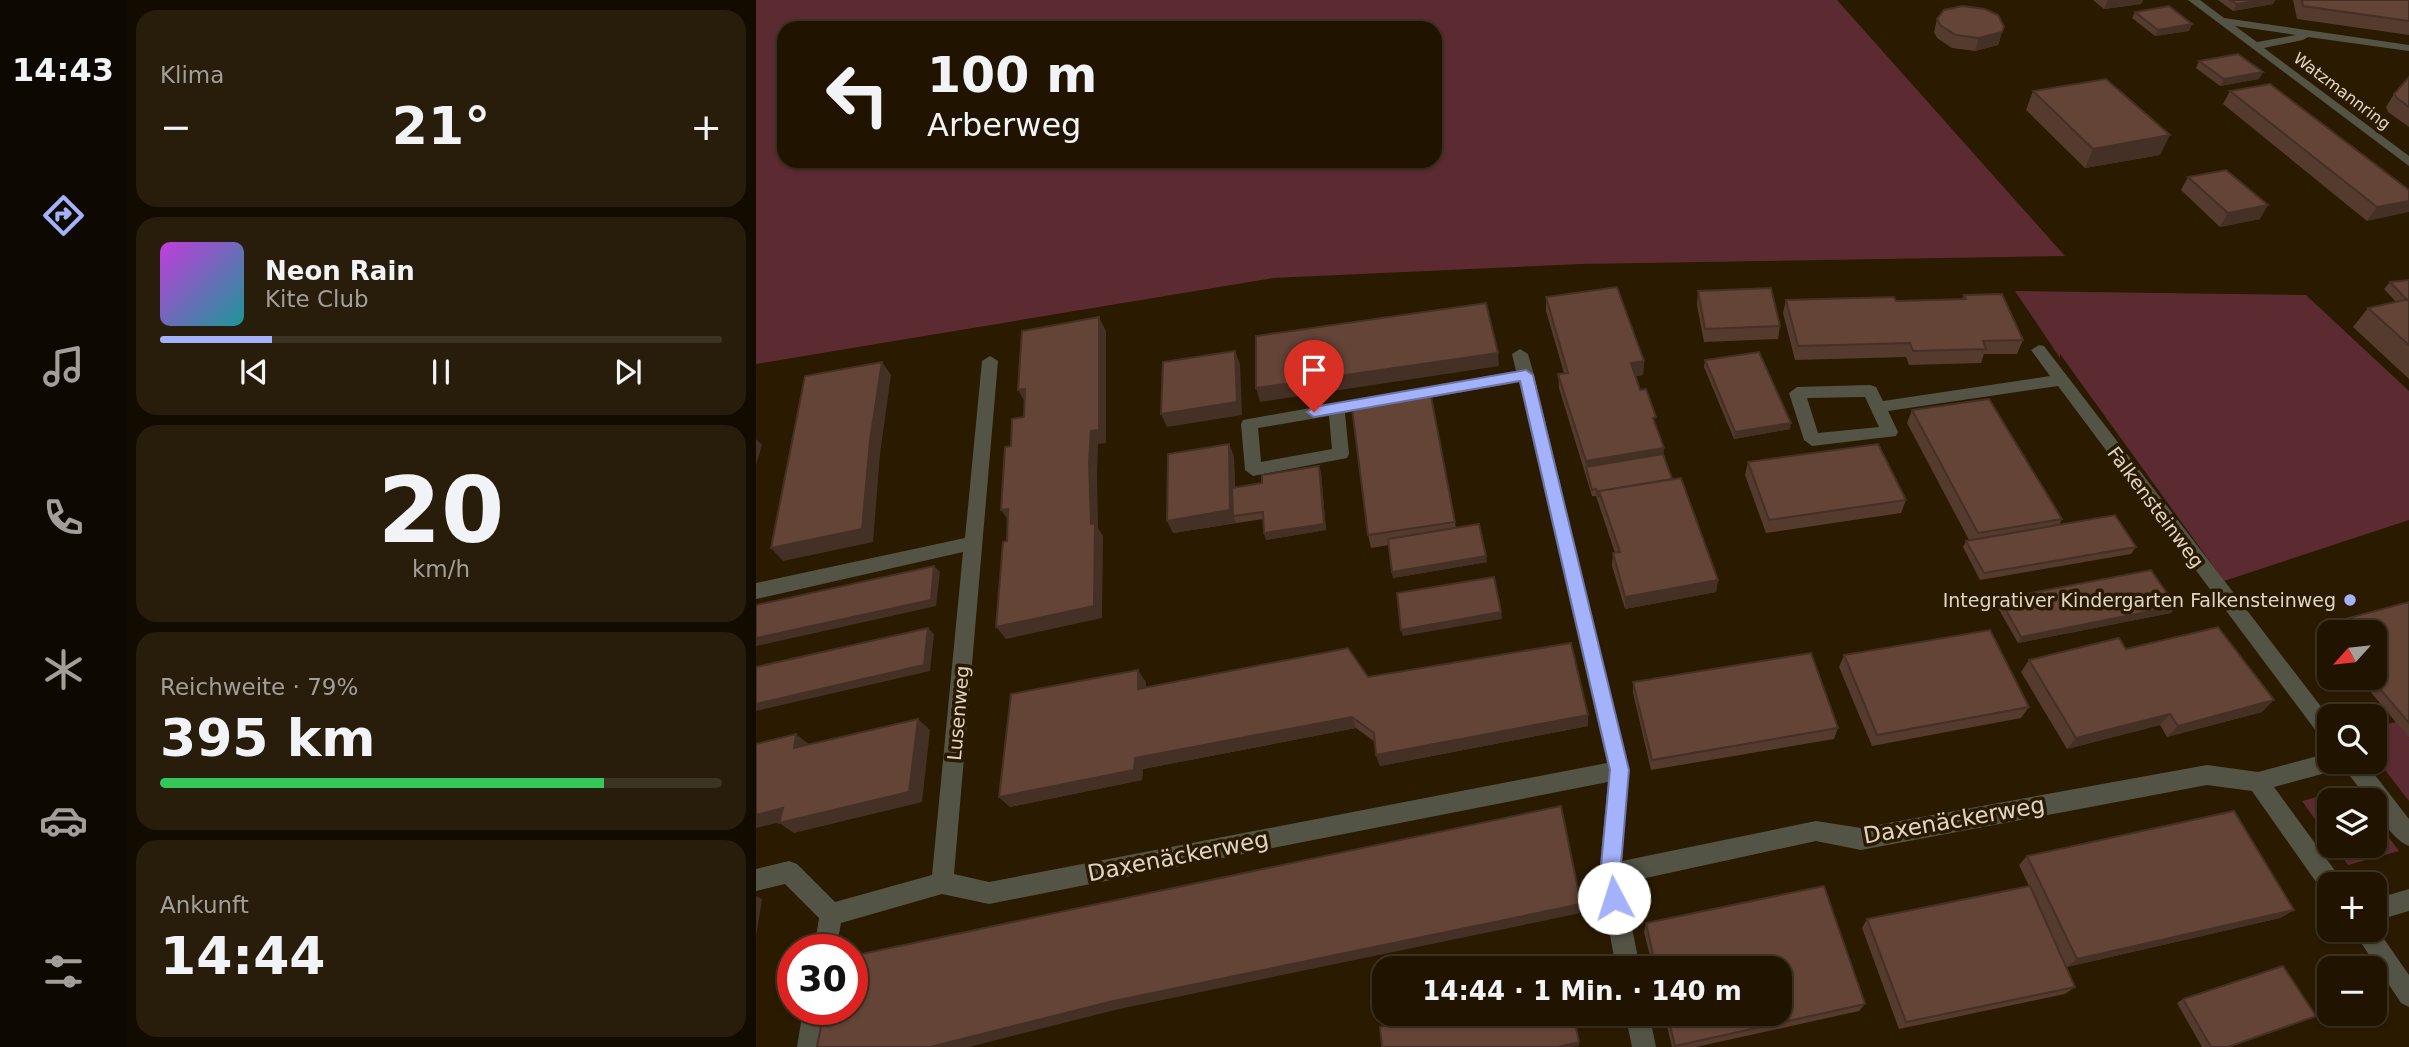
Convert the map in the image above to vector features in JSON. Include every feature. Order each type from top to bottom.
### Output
[{"type":"street","name":"Watzmannring","points":[[2193,0],[2409,162]]},
{"type":"street","name":"Watzmannring","points":[[2220,20],[2409,48]]},
{"type":"street","name":"Watzmannring","points":[[2255,46],[2317,34]]},
{"type":"street","name":"Falkensteinweg","points":[[2039,350],[2317,717]]},
{"type":"street","points":[[1521,354],[1619,770],[1610,876],[1626,956]]},
{"type":"street","name":"Lusenweg","points":[[942,883],[990,361]]},
{"type":"street","points":[[1336,408],[1341,454],[1253,470],[1249,424],[1336,408],[1526,375]]},
{"type":"street","points":[[1878,407],[2061,380]]},
{"type":"street","points":[[1870,391],[1878,407],[1890,432],[1812,440],[1797,393],[1870,391]]},
{"type":"street","points":[[756,591],[973,543]]},
{"type":"street","name":"Daxenäckerweg","points":[[1610,876],[1816,831],[1861,839],[2207,775],[2258,782],[2317,766]]},
{"type":"street","name":"Daxenäckerweg","points":[[831,914],[942,883],[989,893],[1619,770]]},
{"type":"street","points":[[2361,774],[2409,836]]},
{"type":"street","points":[[2258,782],[2322,872]]},
{"type":"street","points":[[756,880],[789,872],[831,914],[828,934]]},
{"type":"street","points":[[2387,906],[2409,900]]},
{"type":"street","points":[[2372,942],[2409,995]]},
{"type":"street","points":[[809,1047],[813,1025]]},
{"type":"street","points":[[1640,1026],[1644,1047]]},
{"type":"shaded area","points":[[756,0],[1837,0],[2065,256],[1581,264],[1273,278],[756,364]]},
{"type":"shaded area","points":[[2015,291],[2306,295],[2409,391],[2409,520],[2224,581],[2060,354],[2060,358]]},
{"type":"shaded area","points":[[2396,722],[2409,738],[2409,801],[2387,773],[2387,724]]},
{"type":"shaded area","points":[[2317,797],[2317,822],[2302,801]]},
{"type":"shaded area","points":[[2387,835],[2399,851],[2387,854]]},
{"type":"shaded area","points":[[2343,858],[2374,858],[2348,865]]},
{"type":"building","points":[[2230,0],[2263,0],[2237,4]]},
{"type":"building","points":[[2302,0],[2409,0],[2409,21],[2303,6]]},
{"type":"building","points":[[1963,6],[1985,9],[1998,15],[2004,27],[2002,32],[1979,38],[1956,35],[1940,25],[1937,19],[1944,10]]},
{"type":"building","points":[[2169,6],[2192,24],[2158,30],[2135,12]]},
{"type":"building","points":[[2238,54],[2263,72],[2224,79],[2199,61]]},
{"type":"building","points":[[2409,77],[2409,107],[2394,94]]},
{"type":"building","points":[[2106,79],[2170,135],[2093,149],[2033,91]]},
{"type":"building","points":[[2270,84],[2409,190],[2409,201],[2377,207],[2230,91]]},
{"type":"building","points":[[2226,170],[2268,205],[2228,213],[2188,177]]},
{"type":"building","points":[[2409,280],[2409,299],[2407,300],[2390,282]]},
{"type":"building","points":[[1617,287],[1644,361],[1631,363],[1640,390],[1646,389],[1664,448],[1586,461],[1558,374],[1568,373],[1546,297]]},
{"type":"building","points":[[1771,288],[1780,326],[1705,329],[1698,291]]},
{"type":"building","points":[[2002,294],[2023,340],[1983,341],[1986,349],[1913,351],[1910,343],[1798,346],[1786,300],[1894,297],[1896,301],[1966,299],[1964,295]]},
{"type":"building","points":[[2409,299],[2409,345],[2368,308]]},
{"type":"building","points":[[1486,303],[1498,353],[1256,388],[1256,336]]},
{"type":"building","points":[[1099,317],[1099,430],[1091,431],[1089,462],[1091,524],[1095,523],[1094,606],[996,627],[1003,542],[1007,541],[1008,509],[1001,510],[1005,447],[1011,446],[1012,419],[1024,417],[1025,389],[1018,390],[1022,331]]},
{"type":"building","points":[[1235,351],[1237,402],[1161,414],[1163,362]]},
{"type":"building","points":[[1759,352],[1791,423],[1735,432],[1705,360]]},
{"type":"building","points":[[882,362],[870,441],[862,529],[771,548],[805,376]]},
{"type":"building","points":[[1431,396],[1455,522],[1368,535],[1352,408]]},
{"type":"building","points":[[1989,399],[2062,519],[1978,533],[1912,410]]},
{"type":"building","points":[[1229,444],[1230,510],[1167,521],[1168,454]]},
{"type":"building","points":[[1878,444],[1906,500],[1769,520],[1748,462]]},
{"type":"building","points":[[1663,454],[1672,479],[1599,491],[1599,497],[1596,489],[1592,490],[1586,467]]},
{"type":"building","points":[[1319,466],[1324,524],[1264,533],[1263,512],[1233,516],[1232,488],[1262,483],[1262,475]]},
{"type":"building","points":[[1681,478],[1718,580],[1625,597],[1613,553],[1620,552],[1599,491]]},
{"type":"building","points":[[2115,515],[2136,547],[1984,573],[1966,541]]},
{"type":"building","points":[[1479,524],[1486,556],[1392,572],[1388,539]]},
{"type":"building","points":[[934,566],[931,600],[756,638],[756,605]]},
{"type":"building","points":[[2151,570],[2176,606],[2021,637],[2000,599]]},
{"type":"building","points":[[1494,577],[1501,612],[1401,630],[1397,593]]},
{"type":"building","points":[[2409,602],[2409,723],[2381,690],[2387,690],[2387,620],[2341,620]]},
{"type":"building","points":[[2218,627],[2274,700],[2178,726],[2170,714],[2076,738],[2029,660],[2119,638],[2126,649]]},
{"type":"building","points":[[928,628],[924,665],[756,704],[756,667]]},
{"type":"building","points":[[1990,630],[2029,707],[1877,735],[1844,655]]},
{"type":"building","points":[[1571,643],[1588,715],[1376,755],[1374,733],[1352,717],[1135,758],[1134,770],[999,797],[1011,694],[1138,670],[1138,689],[1348,648],[1368,677]]},
{"type":"building","points":[[1811,653],[1838,728],[1652,760],[1633,682]]},
{"type":"building","points":[[918,719],[909,792],[779,823],[783,808],[756,815],[756,744],[796,734],[794,748]]},
{"type":"building","points":[[1561,806],[1581,904],[1109,1002],[930,1047],[817,1047],[821,1025],[868,1025],[868,953]]},
{"type":"building","points":[[2234,811],[2294,910],[2077,959],[2027,856]]},
{"type":"building","points":[[1824,886],[1865,1004],[1792,1020],[1792,956],[1653,956],[1646,923]]},
{"type":"building","points":[[2030,886],[2075,987],[1906,1022],[1867,919]]},
{"type":"building","points":[[2283,966],[2316,1016],[2228,1047],[2211,1047],[2183,999]]},
{"type":"building","points":[[1576,1026],[1579,1042],[1558,1047],[1382,1047],[1380,1027]]},
{"type":"building","points":[[1670,1026],[1765,1026],[1675,1046]]},
{"type":"place","name":"Integrativer Kindergarten Falkensteinweg","points":[[2350,600]]},
{"type":"route","points":[[1314,412],[1526,375],[1619,770],[1610,876],[1614,898]]}]
